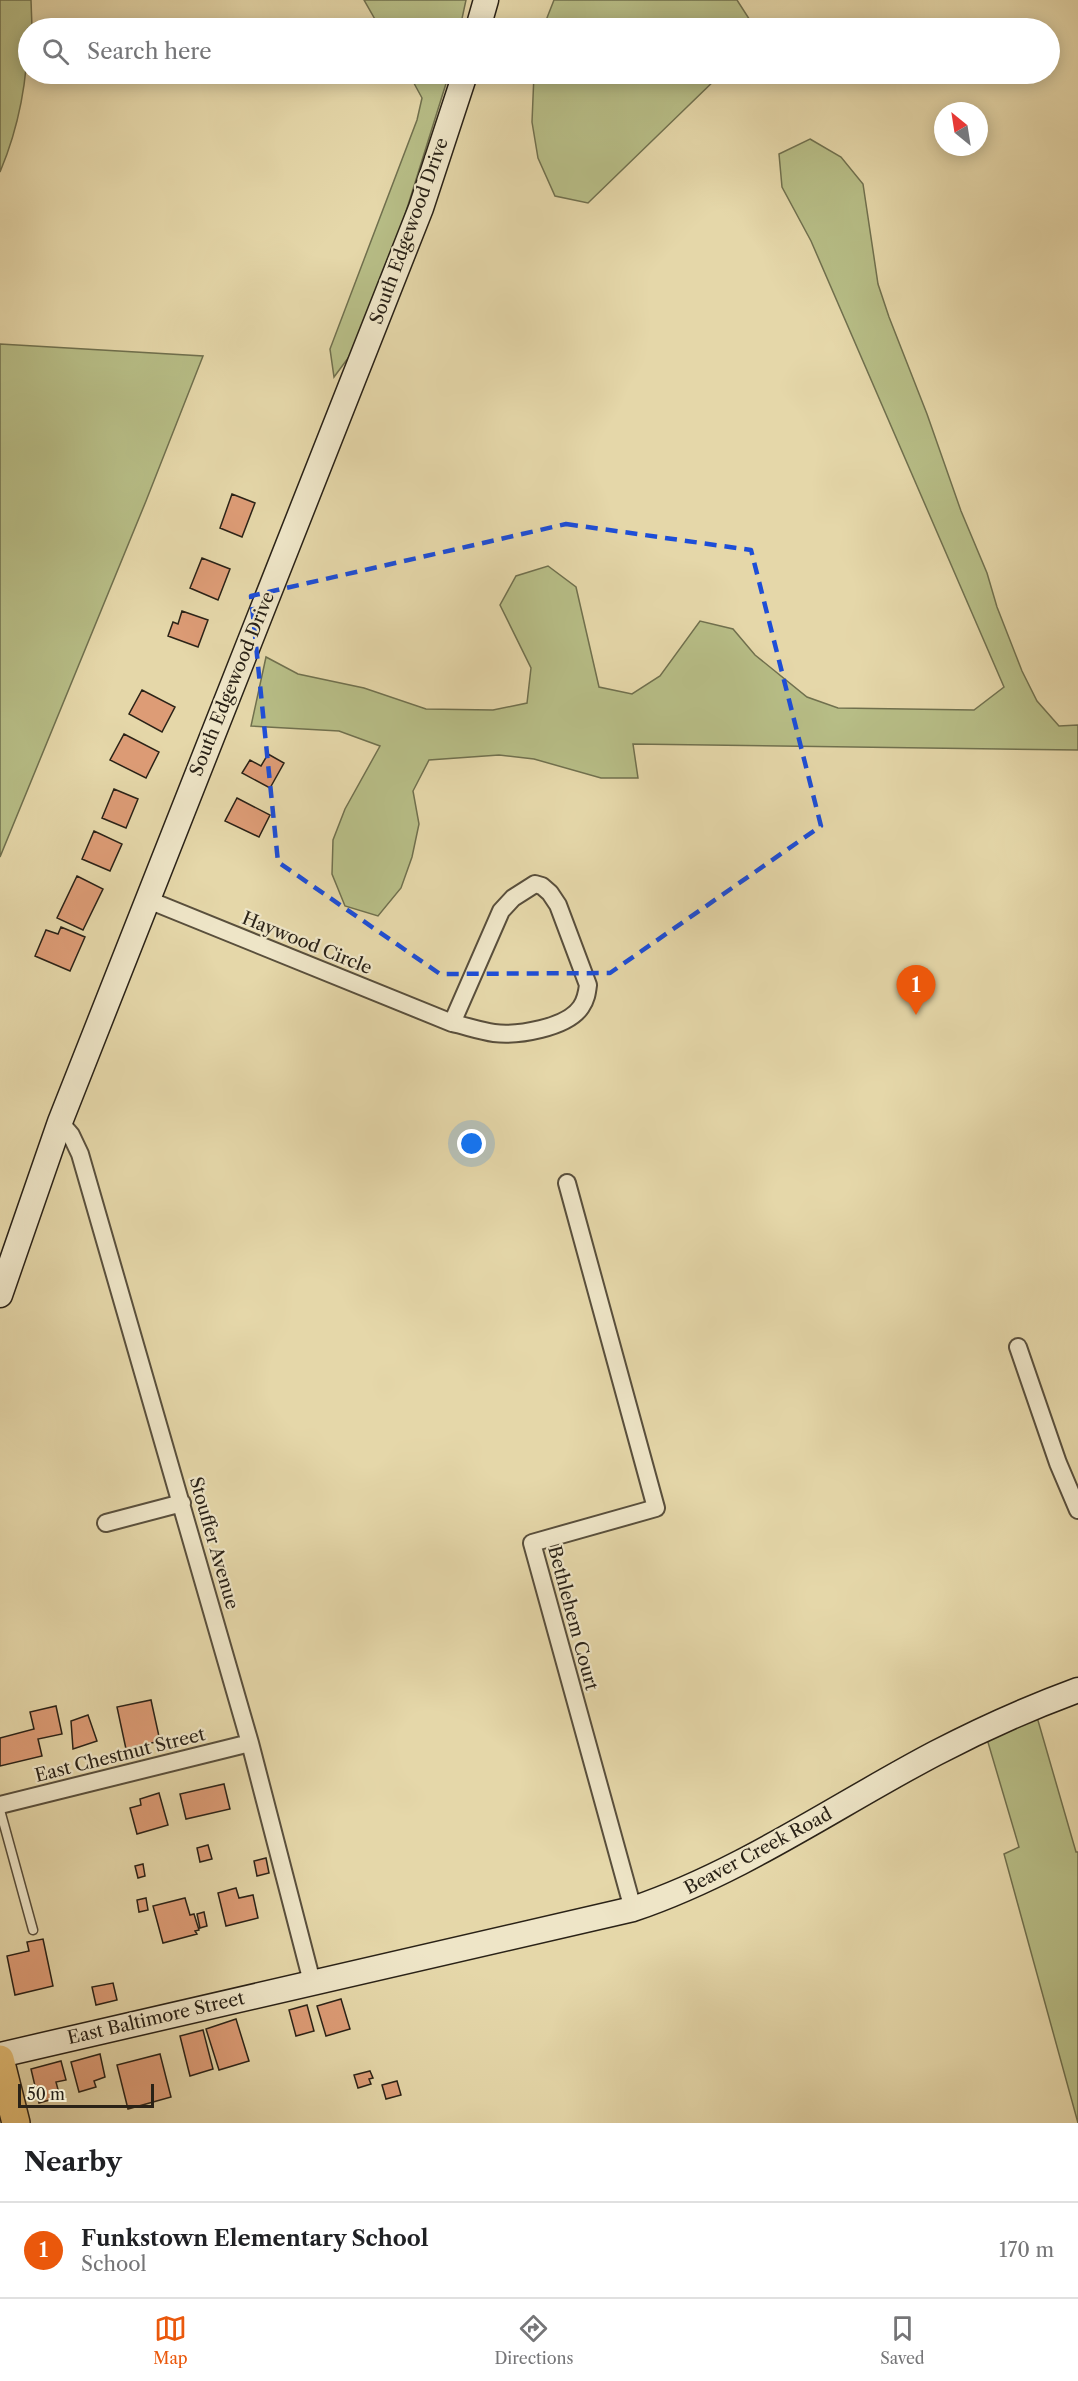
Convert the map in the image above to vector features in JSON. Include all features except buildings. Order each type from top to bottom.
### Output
[{"type":"main road","points":[[481,18],[486,0]]},
{"type":"main road","name":"South Edgewood Drive","points":[[0,1295],[60,1122],[146,899],[421,208],[462,84]]},
{"type":"main road","name":"Beaver Creek Road","points":[[312,1982],[633,1909],[678,1894],[720,1875],[936,1754],[1006,1718],[1078,1690]]},
{"type":"main road","name":"East Baltimore Street","points":[[0,2057],[312,1982]]},
{"type":"main road","points":[[0,2057],[16,2123]]},
{"type":"street","name":"Haywood Circle","points":[[146,899],[452,1023],[496,1033],[528,1031],[554,1025],[571,1017],[581,1008],[587,997],[588,985],[558,905],[542,885],[535,884],[524,889],[501,911],[452,1023]]},
{"type":"street","name":"Stouffer Avenue","points":[[60,1122],[71,1135],[80,1154],[250,1743],[312,1982]]},
{"type":"street","name":"Bethlehem Court","points":[[567,1183],[657,1508],[532,1543],[633,1909]]},
{"type":"street","points":[[1018,1347],[1058,1463],[1078,1510]]},
{"type":"street","points":[[106,1523],[182,1503]]},
{"type":"street","name":"East Chestnut Street","points":[[0,1805],[250,1743]]},
{"type":"lane","points":[[0,1810],[33,1930]]},
{"type":"highlighted area","points":[[566,524],[751,550],[821,826],[610,973],[440,974],[278,862],[251,596]]},
{"type":"green space","points":[[0,0],[31,0],[32,18],[18,18],[18,84],[24,84],[17,120],[0,172]]},
{"type":"green space","points":[[364,0],[466,0],[462,18],[374,18]]},
{"type":"green space","points":[[554,0],[737,0],[749,18],[547,18]]},
{"type":"green space","points":[[414,84],[446,84],[369,330],[334,377],[330,349],[417,120],[422,98]]},
{"type":"green space","points":[[534,84],[711,84],[588,203],[555,196],[538,158],[532,122]]},
{"type":"green space","points":[[810,139],[841,157],[863,184],[878,284],[961,511],[987,573],[997,607],[1022,671],[1037,701],[1059,726],[1078,725],[1078,750],[633,744],[638,778],[601,778],[534,759],[499,755],[429,760],[413,791],[419,824],[412,857],[401,888],[378,916],[345,906],[332,874],[333,840],[345,809],[380,746],[339,731],[251,726],[266,657],[298,674],[364,688],[426,709],[493,710],[527,703],[531,668],[500,605],[516,576],[548,566],[576,587],[599,687],[632,694],[660,676],[700,621],[733,629],[755,655],[807,697],[838,708],[974,710],[1004,687],[811,241],[782,187],[779,154]]},
{"type":"green space","points":[[0,344],[203,356],[0,857]]},
{"type":"green space","points":[[1037,1717],[1076,1852],[1078,1852],[1078,2123],[1004,1854],[1019,1847],[987,1739]]},
{"type":"place","name":"Funkstown Elementary School","points":[[916,1015]]}]
